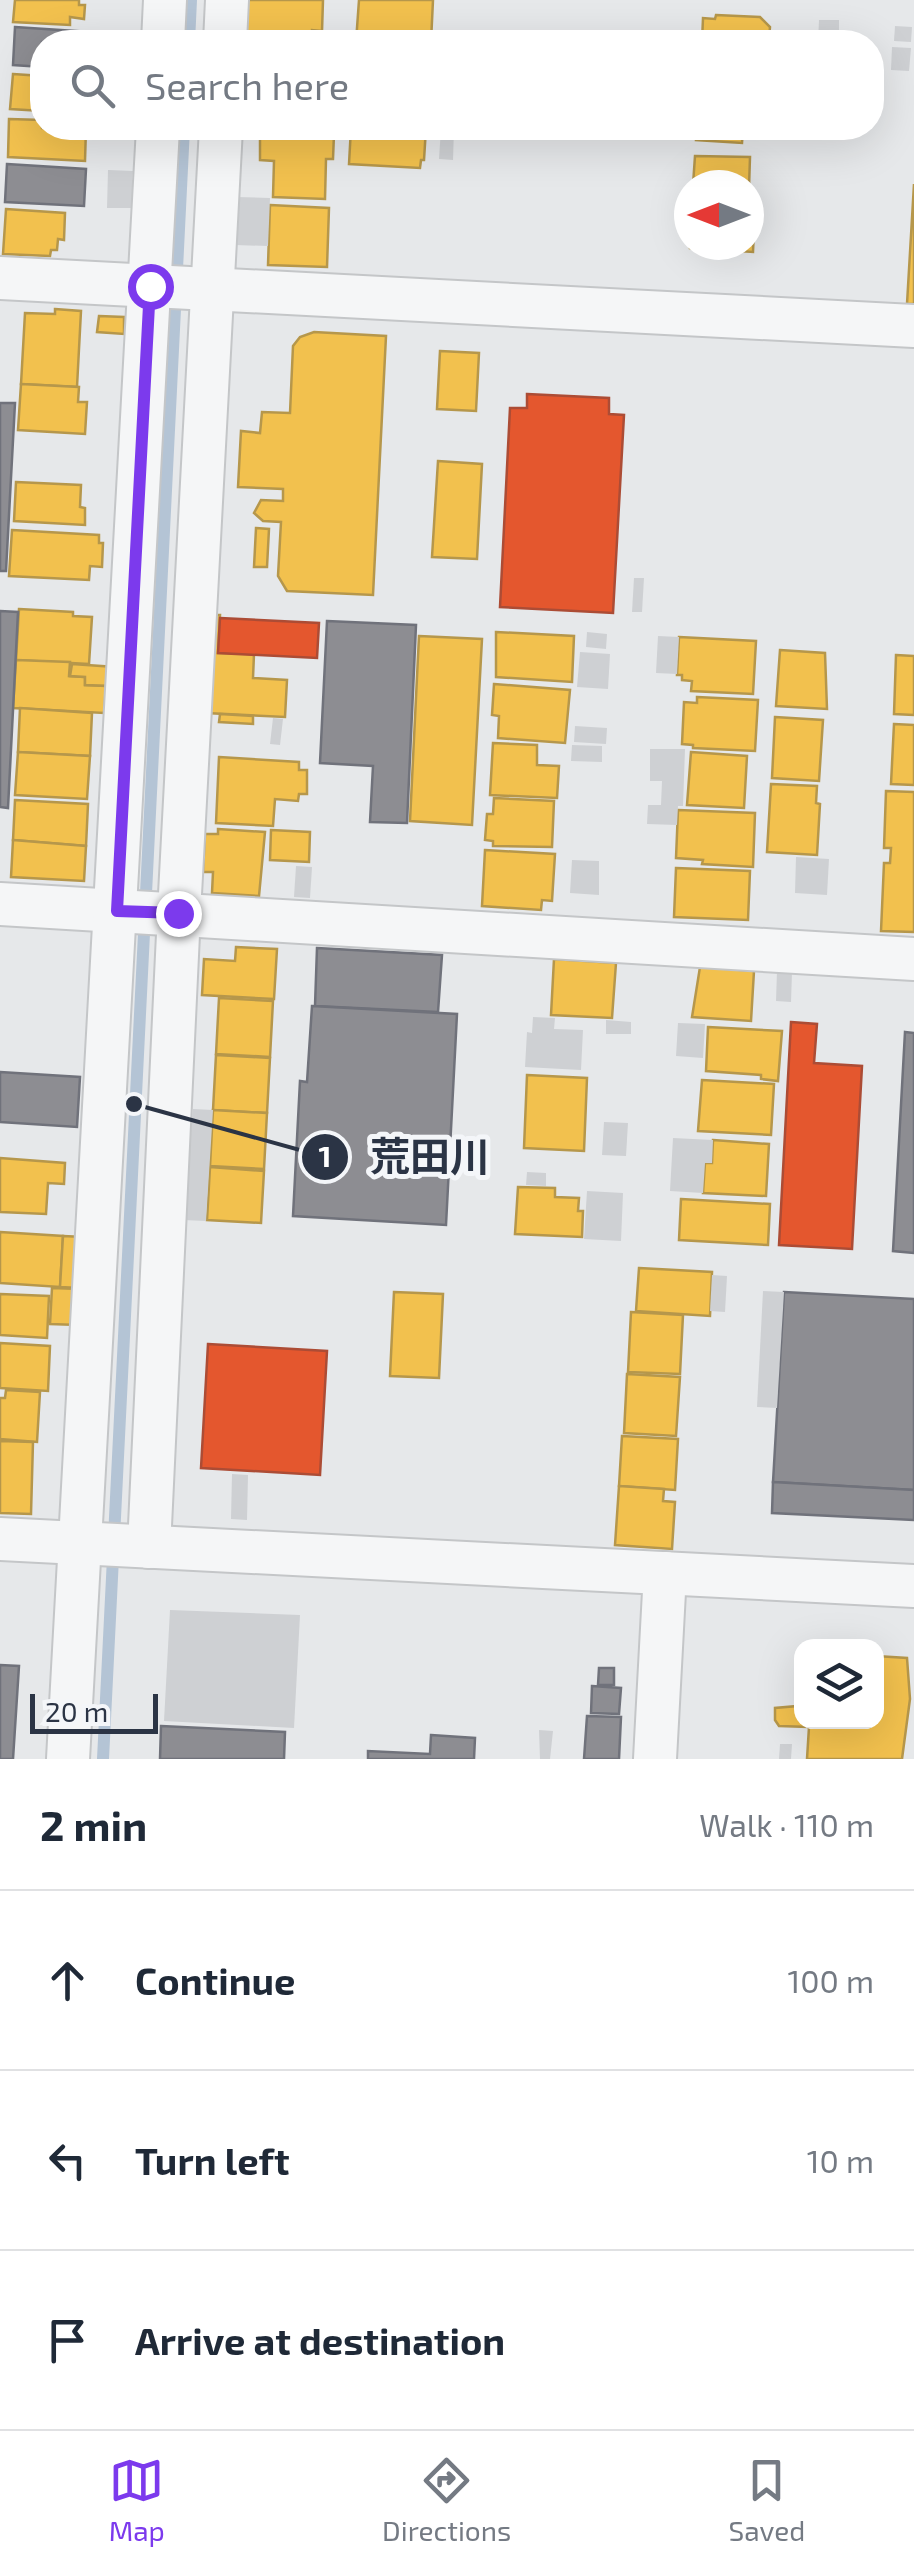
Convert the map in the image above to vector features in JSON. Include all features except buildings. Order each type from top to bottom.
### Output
[{"type":"street","points":[[164,30],[165,0]]},
{"type":"street","points":[[226,30],[227,0]]},
{"type":"street","points":[[113,1545],[121,911],[155,286],[158,140]]},
{"type":"street","points":[[68,1759],[113,1545],[174,913],[221,140]]},
{"type":"street","points":[[0,278],[914,326]]},
{"type":"street","points":[[0,904],[914,959]]},
{"type":"street","points":[[0,1539],[914,1586]]},
{"type":"street","points":[[655,1759],[665,1573]]},
{"type":"waterway","points":[[190,30],[191,0]]},
{"type":"waterway","points":[[103,1759],[183,140]]},
{"type":"place","name":"荒田川","points":[[134,1104]]},
{"type":"route","points":[[150,286],[117,911],[178,913]]}]
